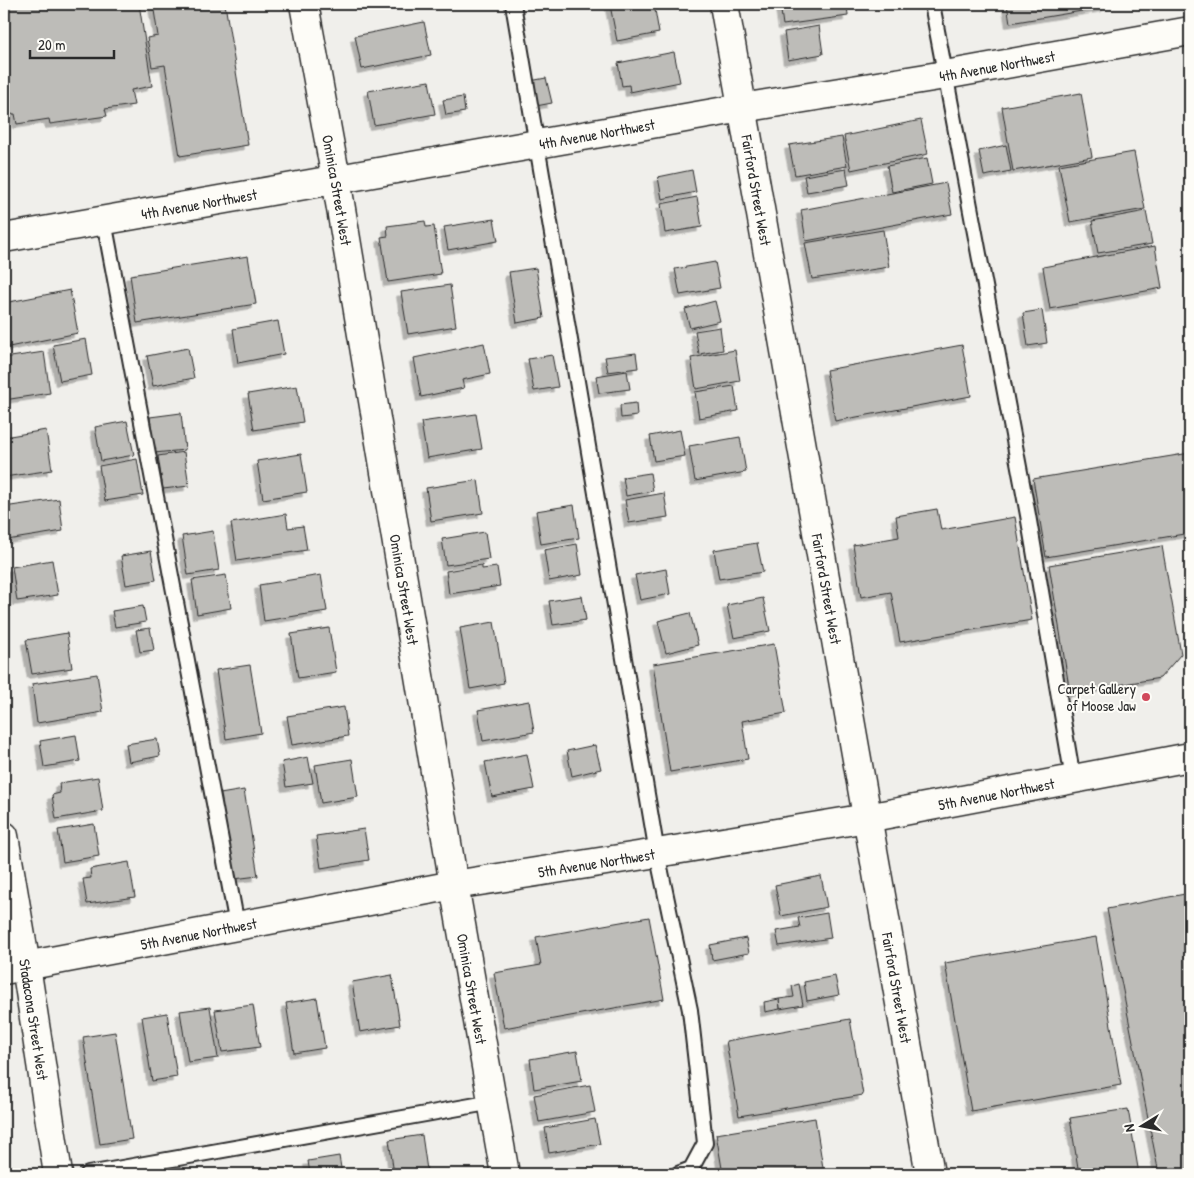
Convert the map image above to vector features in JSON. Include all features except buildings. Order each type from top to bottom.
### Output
[{"type":"street","name":"Ominica Street West","points":[[304,4],[336,179],[454,885],[505,1174]]},
{"type":"street","name":"Fairford Street West","points":[[724,4],[930,1174]]},
{"type":"street","name":"4th Avenue Northwest","points":[[4,238],[1190,31]]},
{"type":"street","name":"5th Avenue Northwest","points":[[15,968],[454,885],[867,818],[1190,756]]},
{"type":"street","name":"Stadacona Street West","points":[[4,836],[15,968],[58,1174]]},
{"type":"lane","points":[[514,4],[657,853],[690,1010],[704,1143],[691,1169],[678,1174]]},
{"type":"lane","points":[[932,4],[1026,506],[1073,779]]},
{"type":"lane","points":[[104,221],[237,925]]},
{"type":"lane","points":[[88,1174],[493,1102]]},
{"type":"place","name":"Carpet Gallery of Moose Jaw","points":[[1146,697]]}]
